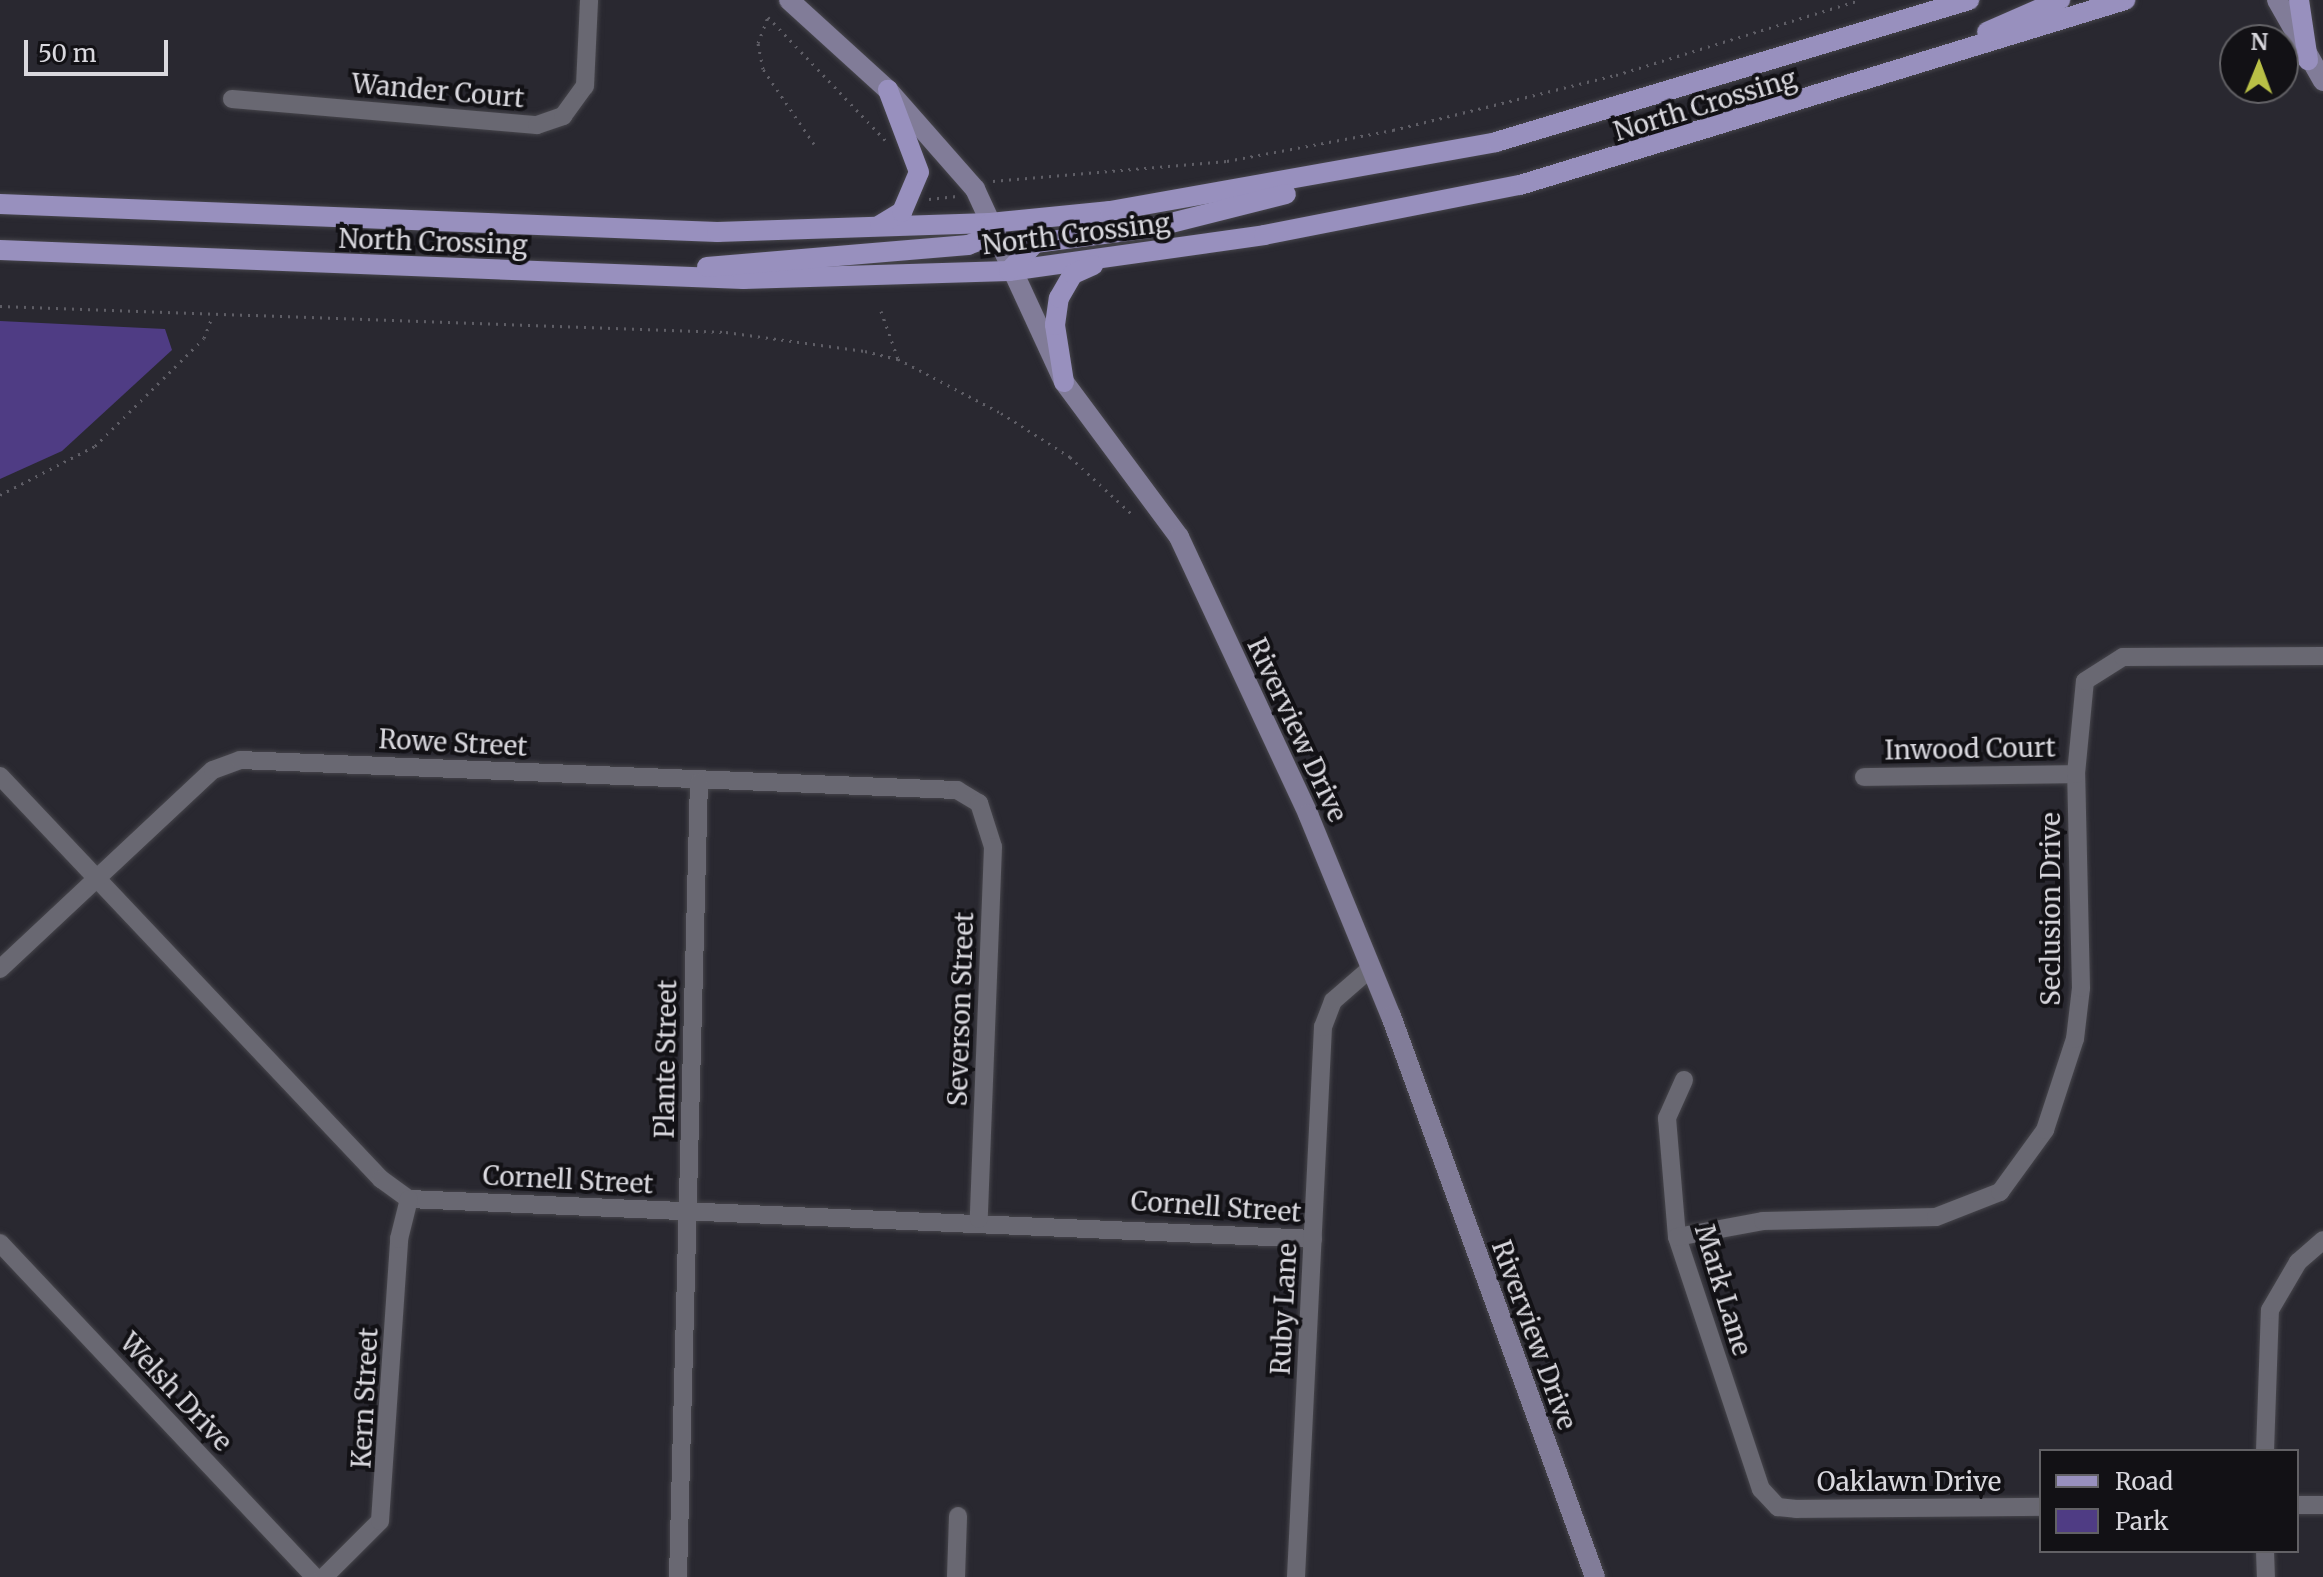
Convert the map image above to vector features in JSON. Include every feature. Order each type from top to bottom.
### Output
[{"type":"main road","name":"North Crossing","points":[[0,204],[586,229],[864,229],[990,223],[1369,169],[1624,109],[1969,0]]},
{"type":"main road","points":[[1895,73],[2060,0]]},
{"type":"main road","name":"North Crossing","points":[[0,250],[612,276],[1009,271],[1127,255],[1520,185],[1895,73],[2125,0]]},
{"type":"main road","points":[[2299,0],[2308,60]]},
{"type":"main road","points":[[864,229],[891,222],[913,195],[920,161],[888,90]]},
{"type":"main road","points":[[1009,271],[1035,243],[1233,211],[1369,169]]},
{"type":"main road","points":[[612,276],[968,245],[984,239],[990,223]]},
{"type":"main road","points":[[1064,382],[1055,325],[1064,284],[1083,267],[1127,255]]},
{"type":"street","name":"Wander Court","points":[[232,99],[537,125],[563,116],[585,86],[589,0]]},
{"type":"street","name":"Riverview Drive","points":[[789,0],[888,90],[975,189],[1009,271],[1064,382],[1179,537],[1308,814],[1371,968],[1595,1577]]},
{"type":"street","points":[[2277,0],[2308,60],[2323,81]]},
{"type":"street","name":"Seclusion Drive","points":[[1677,1237],[1763,1221],[1936,1217],[2000,1192],[2045,1130],[2075,1039],[2081,988],[2076,774],[2079,700],[2098,666],[2157,655],[2323,656]]},
{"type":"street","name":"Rowe Street","points":[[0,969],[213,770],[240,760],[699,782],[937,786],[979,803]]},
{"type":"street","name":"Inwood Court","points":[[1864,777],[2076,774]]},
{"type":"street","points":[[0,776],[381,1179],[409,1199]]},
{"type":"street","name":"Plante Street","points":[[678,1577],[699,782]]},
{"type":"street","name":"Severson Street","points":[[979,803],[993,847],[979,1219]]},
{"type":"street","name":"Ruby Lane","points":[[1296,1577],[1323,1027],[1333,1001],[1371,968]]},
{"type":"street","name":"Mark Lane","points":[[1684,1080],[1667,1118],[1677,1237],[1753,1468],[1778,1507]]},
{"type":"street","name":"Cornell Street","points":[[409,1199],[979,1219],[1313,1239]]},
{"type":"street","name":"Kern Street","points":[[324,1577],[380,1521],[399,1239],[409,1199]]},
{"type":"street","points":[[2265,1449],[2270,1310],[2298,1262],[2323,1240]]},
{"type":"street","name":"Welsh Drive","points":[[0,1243],[315,1577]]},
{"type":"street","points":[[2299,1505],[2323,1505]]},
{"type":"street","name":"Oaklawn Drive","points":[[1778,1507],[2039,1507]]},
{"type":"street","points":[[956,1577],[958,1516]]},
{"type":"street","points":[[2265,1553],[2266,1577]]},
{"type":"path","points":[[913,195],[924,200],[1004,179],[1089,178],[1227,161],[1393,130],[1603,79],[1860,0]]},
{"type":"path","points":[[814,144],[763,69],[758,43],[768,17],[877,127],[892,155]]},
{"type":"path","points":[[0,306],[212,316],[379,314],[726,332],[898,359],[1070,457],[1134,516]]},
{"type":"path","points":[[881,311],[898,359]]},
{"type":"path","points":[[0,495],[95,446],[204,338],[212,316]]},
{"type":"green space","points":[[0,321],[165,329],[172,350],[62,451],[0,479]]}]
